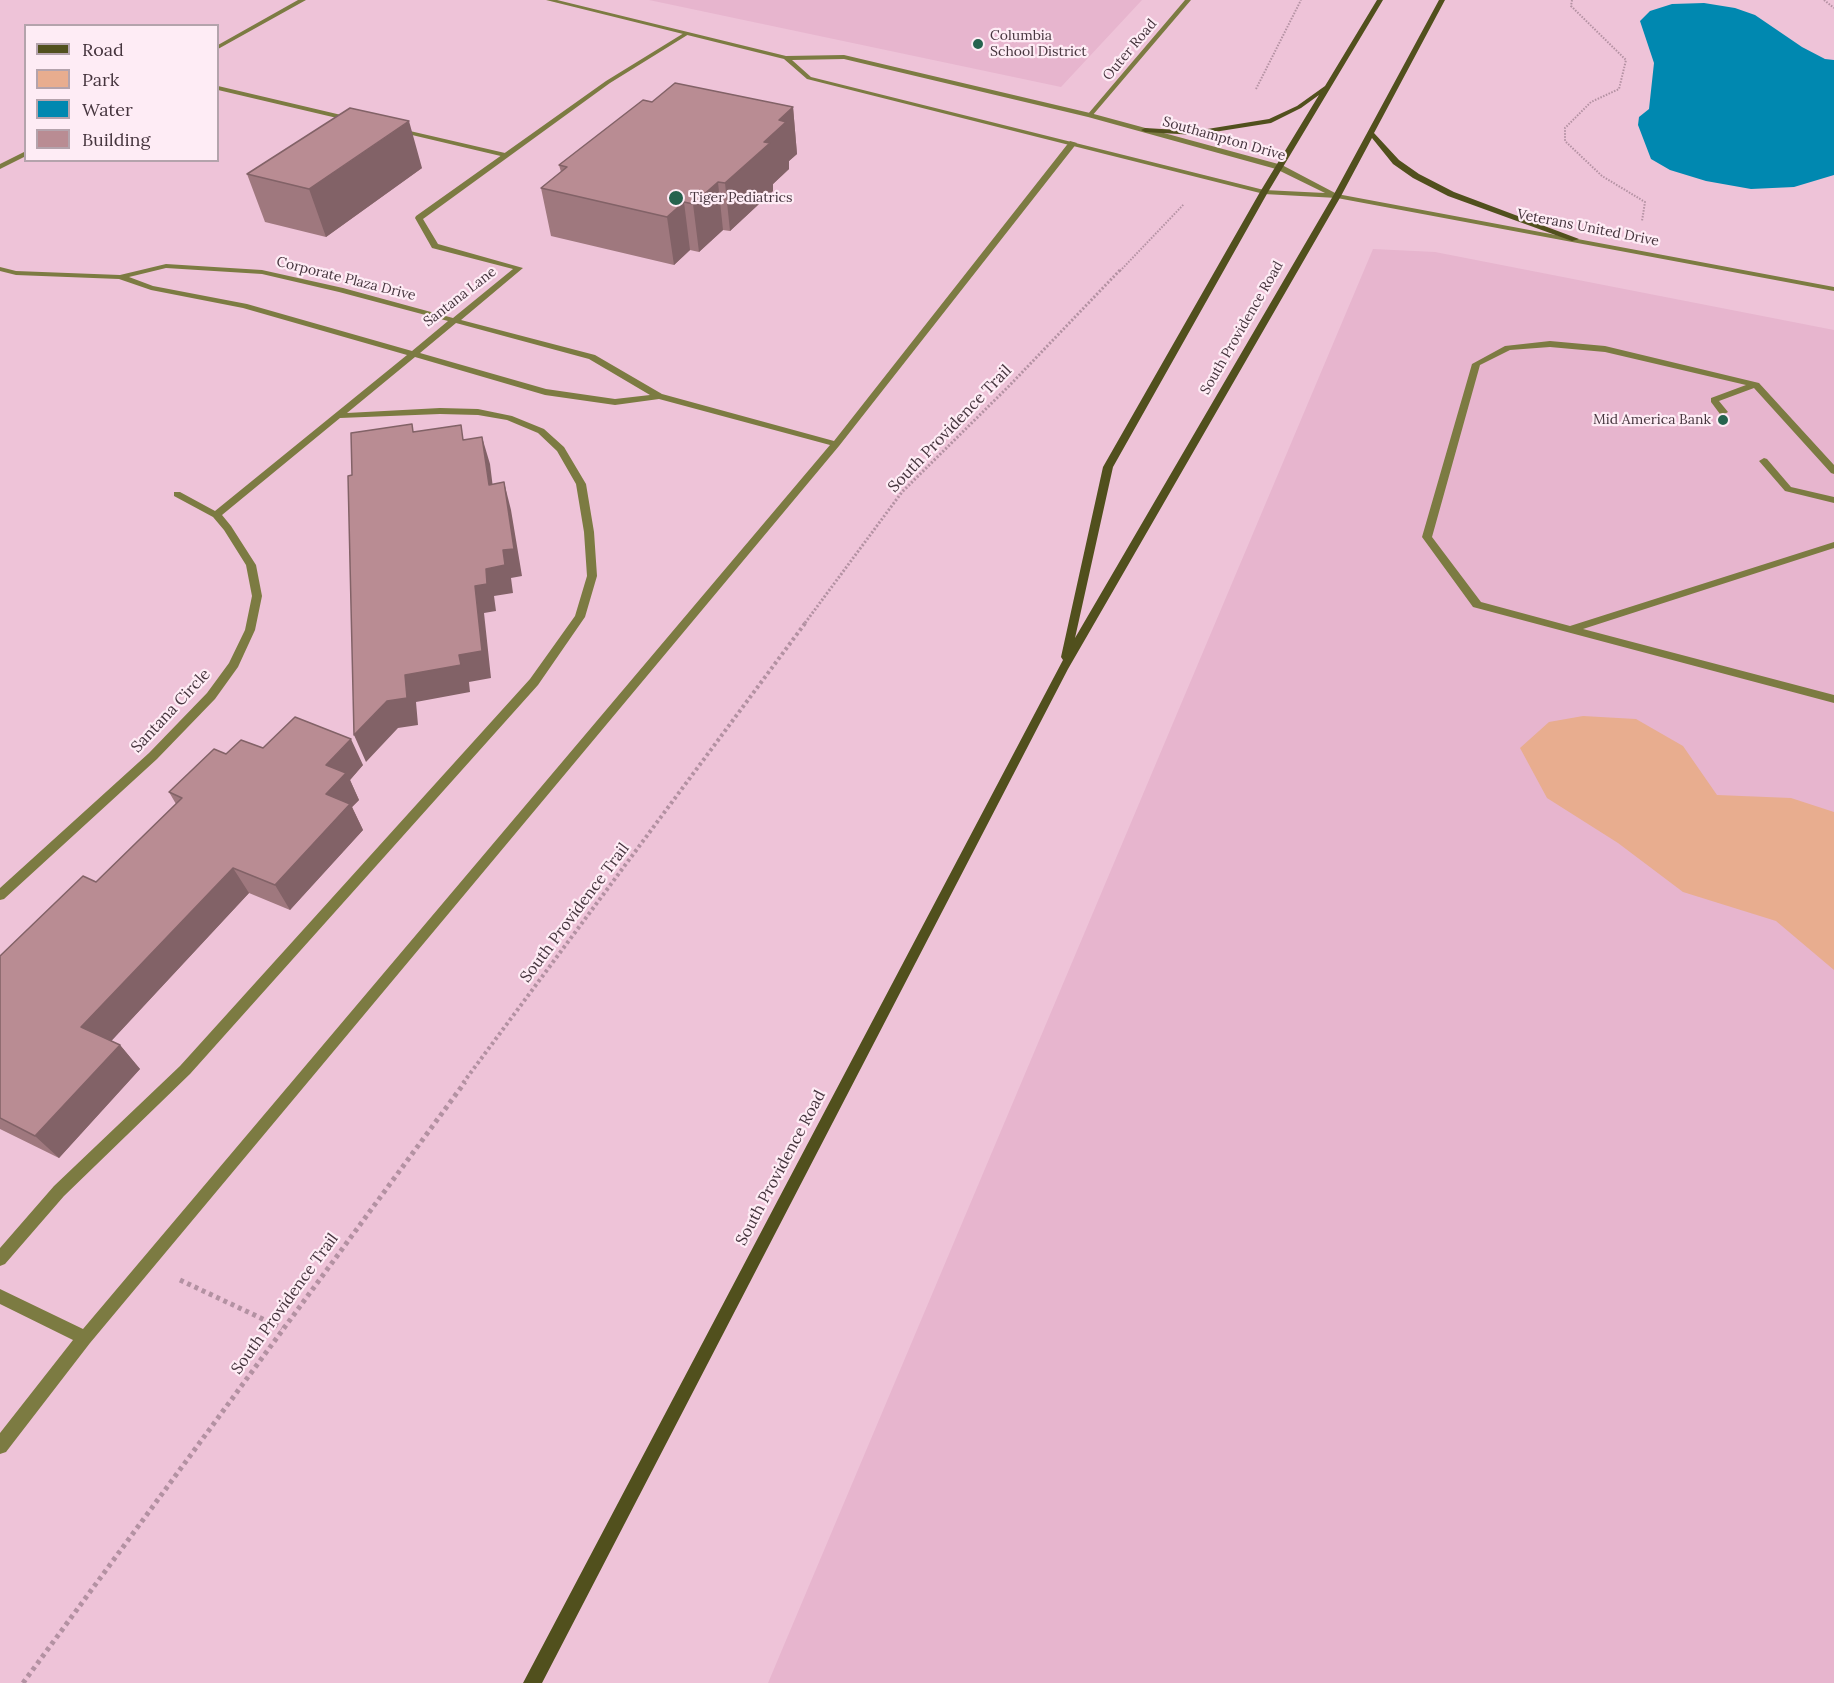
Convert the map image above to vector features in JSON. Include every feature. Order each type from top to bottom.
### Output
[{"type":"main road","name":"South Providence Road","points":[[1063,669],[1108,467],[1264,192],[1380,0]]},
{"type":"main road","name":"South Providence Road","points":[[532,1683],[1063,669],[1337,196],[1442,0]]},
{"type":"main road","points":[[1145,130],[1195,134],[1271,121],[1299,107],[1330,83]]},
{"type":"main road","points":[[1371,133],[1396,162],[1416,177],[1451,194],[1575,239]]},
{"type":"street","points":[[219,46],[303,0]]},
{"type":"street","name":"Southampton Drive","points":[[549,0],[786,58],[844,57],[1090,115],[1280,167],[1337,196]]},
{"type":"street","name":"Outer Road","points":[[1090,115],[1188,0]]},
{"type":"street","name":"Santana Lane","points":[[216,515],[410,354],[519,268],[435,246],[419,218],[638,62],[686,34]]},
{"type":"street","name":"Southampton Drive","points":[[786,58],[809,78],[1264,192],[1337,196]]},
{"type":"street","points":[[219,88],[366,122]]},
{"type":"street","points":[[389,128],[505,155]]},
{"type":"street","points":[[0,1446],[85,1338],[836,444],[1073,143]]},
{"type":"street","points":[[0,167],[24,154]]},
{"type":"street","name":"Veterans United Drive","points":[[1337,196],[1834,289]]},
{"type":"street","name":"Corporate Plaza Drive","points":[[0,269],[16,273],[120,277],[166,266],[262,272],[592,357],[659,396],[836,444]]},
{"type":"street","name":"Corporate Plaza Drive","points":[[120,277],[151,288],[244,306],[545,392],[615,402],[659,396]]},
{"type":"street","points":[[1834,471],[1756,385],[1605,349],[1550,344],[1508,348],[1476,364],[1427,537],[1477,604],[1834,699]]},
{"type":"street","points":[[1723,412],[1714,400],[1756,385]]},
{"type":"street","points":[[0,1259],[60,1191],[209,1044],[534,682],[580,617],[592,576],[589,532],[581,484],[561,448],[541,430],[509,418],[478,412],[440,411],[335,416]]},
{"type":"street","points":[[1764,461],[1788,489],[1834,500]]},
{"type":"street","name":"Santana Circle","points":[[0,895],[153,756],[212,696],[234,664],[250,630],[257,596],[251,565],[228,528],[216,515],[177,494]]},
{"type":"street","points":[[1570,629],[1834,545]]},
{"type":"street","points":[[0,1296],[85,1338]]},
{"type":"path","points":[[1255,90],[1301,0]]},
{"type":"path","points":[[1572,0],[1571,6],[1626,60],[1619,89],[1591,102],[1564,128],[1565,141],[1602,176],[1645,202],[1636,251]]},
{"type":"path","points":[[1824,0],[1834,8]]},
{"type":"path","name":"South Providence Trail","points":[[23,1683],[282,1328],[903,492],[1009,386],[1191,196]]},
{"type":"path","points":[[147,1264],[282,1328]]},
{"type":"shaded area","name":"Columbia School District","points":[[649,0],[1142,0],[1061,87]]},
{"type":"shaded area","points":[[1373,249],[1435,252],[1834,330],[1834,1683],[768,1683]]},
{"type":"green space","points":[[1583,716],[1636,719],[1683,746],[1717,795],[1791,798],[1834,812],[1834,970],[1776,921],[1683,892],[1618,843],[1547,798],[1520,748],[1549,722]]},
{"type":"water","points":[[1704,3],[1735,8],[1755,15],[1802,47],[1825,59],[1834,60],[1834,175],[1794,187],[1751,189],[1706,181],[1670,170],[1651,159],[1638,125],[1639,117],[1649,109],[1654,63],[1640,21],[1650,11],[1672,4]]},
{"type":"building","points":[[675,83],[793,107],[779,120],[786,122],[764,142],[770,143],[725,183],[718,182],[693,204],[684,202],[667,217],[541,188],[567,167],[559,165],[643,100],[652,102]]},
{"type":"building","points":[[350,108],[409,121],[309,189],[247,174]]},
{"type":"building","points":[[412,424],[413,432],[461,425],[463,440],[482,437],[489,485],[504,482],[514,549],[503,550],[505,565],[486,569],[487,584],[475,586],[482,651],[459,655],[461,665],[405,675],[407,698],[387,701],[354,735],[348,476],[352,475],[351,433]]},
{"type":"building","points":[[295,717],[351,739],[326,765],[346,773],[326,794],[350,804],[275,885],[233,868],[81,1027],[120,1045],[35,1136],[0,1118],[0,956],[83,876],[96,882],[182,798],[169,792],[214,749],[226,754],[241,740],[263,748]]},
{"type":"place","name":"Columbia School District","points":[[978,44]]},
{"type":"place","name":"Tiger Pediatrics","points":[[676,198]]},
{"type":"place","name":"Mid America Bank","points":[[1723,420]]}]
